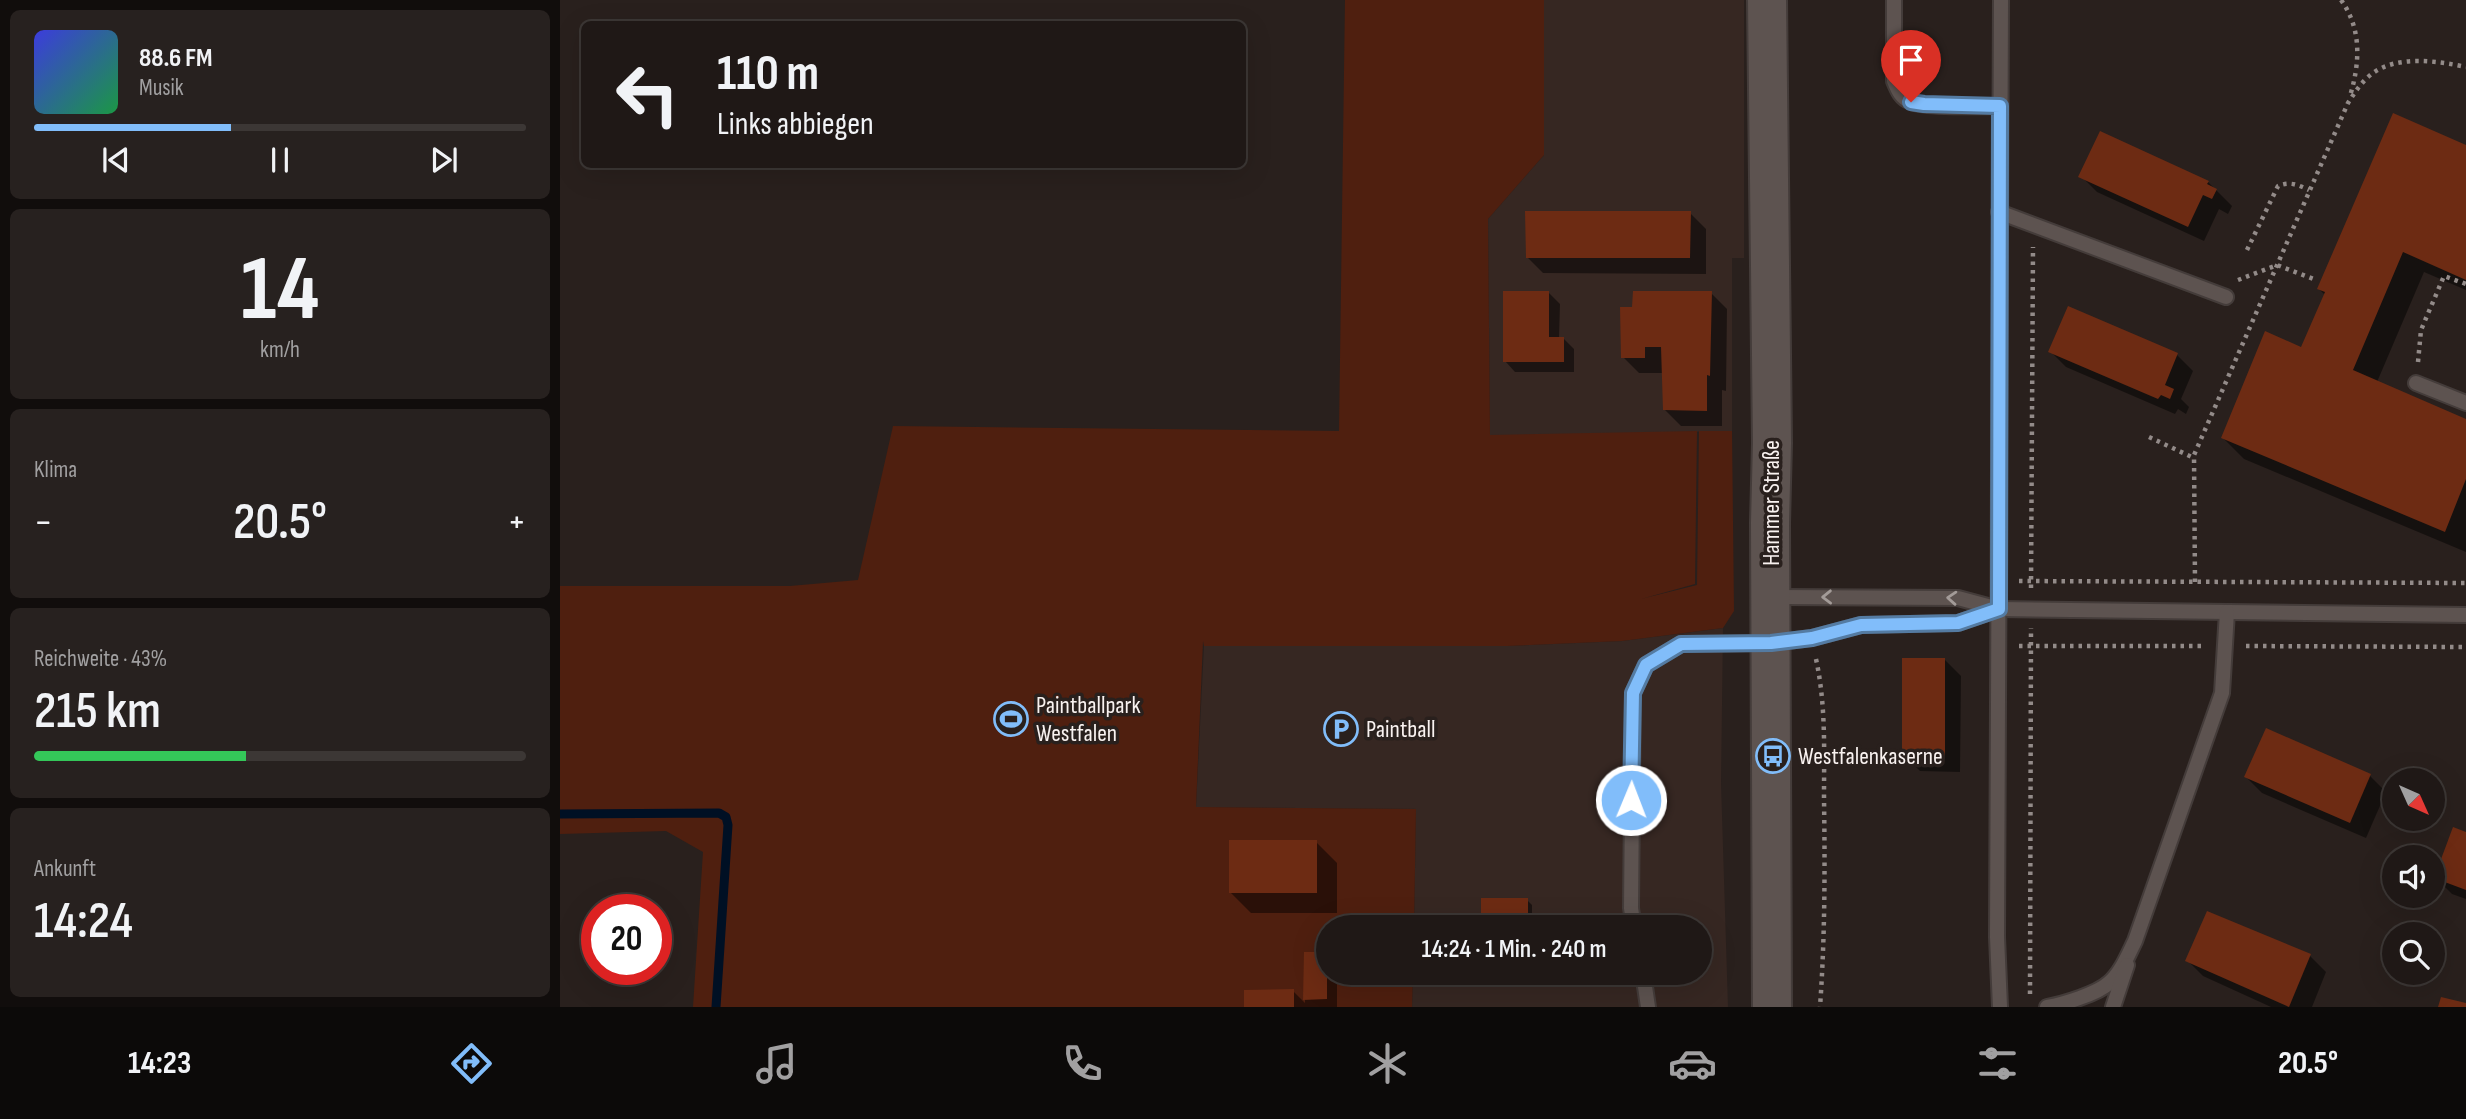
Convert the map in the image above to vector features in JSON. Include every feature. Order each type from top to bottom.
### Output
[{"type":"main road","name":"Hammer Straße","points":[[1767,0],[1772,443],[1772,1007]]},
{"type":"lane","points":[[1894,0],[1894,81],[1899,94],[1911,102],[1924,104],[2000,106]]},
{"type":"lane","points":[[2000,1007],[1997,937],[2001,0]]},
{"type":"lane","points":[[1999,212],[2226,297]]},
{"type":"lane","points":[[2416,383],[2466,403]]},
{"type":"lane","points":[[1771,597],[1958,598],[1999,609],[2466,615]]},
{"type":"lane","points":[[1632,915],[1633,693],[1646,665],[1681,644],[1771,643],[1812,638],[1861,625],[1958,623],[1999,609]]},
{"type":"lane","points":[[2113,1007],[2222,693],[2227,612]]},
{"type":"lane","points":[[2048,1007],[2108,984],[2135,941]]},
{"type":"lane","points":[[1645,985],[1648,1007]]},
{"type":"path","points":[[2195,582],[2194,458],[2348,103],[2357,74],[2358,57],[2353,22],[2341,0]]},
{"type":"path","points":[[2348,103],[2360,85],[2375,71],[2405,62],[2444,62],[2466,67]]},
{"type":"path","points":[[2247,250],[2278,186],[2295,183],[2309,190]]},
{"type":"path","points":[[2210,290],[2277,265],[2316,280]]},
{"type":"path","points":[[2416,383],[2421,330],[2444,276],[2466,285]]},
{"type":"path","points":[[2149,437],[2194,458]]},
{"type":"path","points":[[1998,581],[2466,583]]},
{"type":"path","points":[[1812,638],[1823,691],[1825,946],[1820,1007]]},
{"type":"path","points":[[1998,646],[2466,647]]},
{"type":"shaded area","points":[[1345,0],[1544,0],[1544,155],[1488,219],[1490,435],[1697,431],[1695,584],[1641,599],[1697,585],[1699,431],[1732,431],[1734,611],[1723,628],[1622,641],[1507,646],[1204,646],[1203,641],[1196,807],[1416,809],[1414,915],[1316,915],[1316,985],[1413,985],[1412,1007],[693,1007],[703,852],[666,831],[560,834],[560,586],[790,586],[858,580],[893,426],[1339,431]]},
{"type":"shaded area","points":[[1544,0],[1744,0],[1744,258],[1732,258],[1732,431],[1490,436],[1488,219],[1544,155]]},
{"type":"shaded area","points":[[1723,628],[1721,783],[1728,1007],[1412,1007],[1413,985],[1712,985],[1712,915],[1414,915],[1416,809],[1196,807],[1204,646],[1507,646],[1622,641]]},
{"type":"building","points":[[2393,113],[2466,145],[2466,280],[2403,252],[2353,370],[2466,419],[2466,479],[2445,532],[2221,438],[2265,331],[2301,347],[2325,292],[2317,289]]},
{"type":"building","points":[[2100,131],[2209,181],[2207,184],[2217,189],[2212,199],[2203,195],[2188,227],[2078,177]]},
{"type":"building","points":[[1525,211],[1691,211],[1690,258],[1526,258]]},
{"type":"building","points":[[1503,291],[1549,291],[1549,337],[1564,337],[1564,362],[1503,362]]},
{"type":"building","points":[[1633,291],[1712,291],[1707,411],[1663,410],[1661,347],[1645,347],[1645,358],[1621,358],[1620,307],[1632,307]]},
{"type":"building","points":[[2068,306],[2178,353],[2165,385],[2174,389],[2170,399],[2161,395],[2158,399],[2048,352]]},
{"type":"building","points":[[1902,658],[1945,658],[1945,756],[1902,756]]},
{"type":"building","points":[[2266,728],[2371,774],[2350,823],[2244,777]]},
{"type":"building","points":[[2453,827],[2466,832],[2466,890],[2445,882],[2445,848]]},
{"type":"building","points":[[1229,840],[1317,840],[1317,893],[1229,893]]},
{"type":"building","points":[[1481,898],[1528,898],[1528,915],[1481,915]]},
{"type":"building","points":[[2207,911],[2311,954],[2289,1007],[2185,961]]},
{"type":"building","points":[[1304,952],[1316,952],[1316,985],[1327,985],[1327,999],[1303,1000]]},
{"type":"building","points":[[1294,989],[1294,1007],[1244,1007],[1244,990]]},
{"type":"building","points":[[2441,997],[2466,1003],[2466,1007],[2438,1007]]},
{"type":"waterway","points":[[560,814],[719,813],[726,817],[728,825],[716,1007]]},
{"type":"place","name":"Paintballpark Westfalen","points":[[1011,719]]},
{"type":"place","name":"Paintball","points":[[1341,729]]},
{"type":"place","name":"Westfalenkaserne","points":[[1773,756]]},
{"type":"route","points":[[1631,800],[1633,693],[1646,665],[1681,644],[1771,643],[1812,638],[1861,625],[1958,623],[1999,609],[2000,106],[1911,102]]}]
